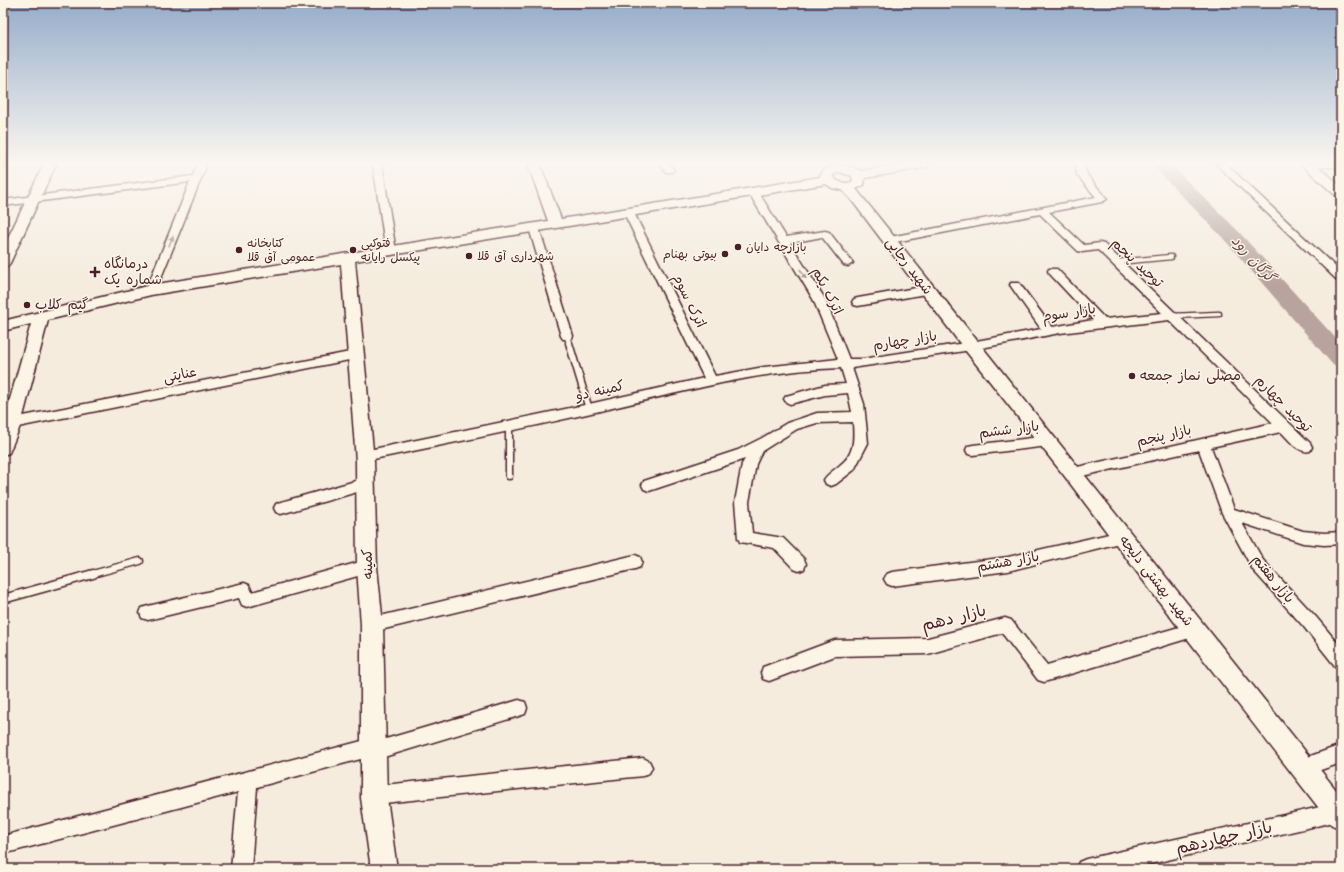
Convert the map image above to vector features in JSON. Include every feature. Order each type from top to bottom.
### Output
[{"type":"main road","points":[[4,257],[29,205]]},
{"type":"main road","points":[[549,205],[556,224]]},
{"type":"main road","points":[[3,326],[151,290],[678,205]]},
{"type":"main road","name":"شهید رجایی","points":[[862,205],[971,346]]},
{"type":"main road","name":"کمینه","points":[[348,259],[366,484],[367,567],[372,626],[374,795],[384,869]]},
{"type":"main road","points":[[3,316],[41,317]]},
{"type":"main road","points":[[3,448],[7,425],[41,317]]},
{"type":"main road","name":"شهید بهشتی دلیجه","points":[[971,346],[1048,441],[1193,630],[1340,814]]},
{"type":"street","points":[[151,290],[186,205]]},
{"type":"street","points":[[383,205],[391,252]]},
{"type":"street","name":"اترک یکم","points":[[762,205],[819,299],[845,364],[858,404],[861,443],[849,466],[831,480]]},
{"type":"street","points":[[890,240],[1076,205]]},
{"type":"street","points":[[1264,205],[1341,278]]},
{"type":"street","name":"توحید پنجم","points":[[1043,212],[1082,249],[1100,246],[1172,316]]},
{"type":"street","name":"اترک سوم","points":[[629,213],[711,380]]},
{"type":"street","points":[[534,228],[567,336]]},
{"type":"street","points":[[783,241],[825,234],[848,263]]},
{"type":"street","points":[[1053,271],[1102,323]]},
{"type":"street","points":[[1015,285],[1049,331]]},
{"type":"street","points":[[858,302],[927,290]]},
{"type":"street","name":"بازار سوم","points":[[971,346],[1049,331],[1102,323],[1172,316]]},
{"type":"street","name":"توحید چهارم","points":[[1172,316],[1304,446]]},
{"type":"street","name":"بازار چهارم","points":[[845,364],[862,363],[971,346]]},
{"type":"street","name":"عنایتی","points":[[7,425],[355,355]]},
{"type":"street","name":"کمینه دو","points":[[364,456],[589,409],[711,380],[764,371],[823,364],[845,364]]},
{"type":"street","points":[[790,399],[825,390],[852,388]]},
{"type":"street","points":[[649,485],[744,454],[792,426],[817,418],[859,417]]},
{"type":"street","name":"بازار پنجم","points":[[1073,473],[1284,426]]},
{"type":"street","name":"بازار ششم","points":[[973,450],[1048,441]]},
{"type":"street","name":"بازار هفتم","points":[[1203,444],[1229,513],[1258,565],[1310,622],[1341,660]]},
{"type":"street","points":[[757,447],[749,464],[742,502],[745,538],[778,542],[799,564]]},
{"type":"street","points":[[281,508],[366,484]]},
{"type":"street","points":[[1229,513],[1303,537],[1324,539],[1341,538]]},
{"type":"street","name":"بازار هشتم","points":[[892,579],[1008,564],[1122,537]]},
{"type":"street","points":[[372,626],[635,562]]},
{"type":"street","points":[[148,613],[244,590],[247,600],[367,567]]},
{"type":"street","name":"بازار دهم","points":[[769,672],[835,648],[928,646],[1005,625],[1044,674],[1193,630]]},
{"type":"street","points":[[3,845],[248,780],[373,749],[519,708]]},
{"type":"street","points":[[1303,767],[1341,754]]},
{"type":"street","points":[[374,795],[643,767]]},
{"type":"street","points":[[241,869],[248,780]]},
{"type":"street","name":"بازار چهاردهم","points":[[1086,869],[1340,814]]},
{"type":"lane","points":[[1117,262],[1171,257]]},
{"type":"lane","points":[[1172,316],[1219,314]]},
{"type":"lane","points":[[567,336],[589,409]]},
{"type":"lane","points":[[509,426],[509,476]]},
{"type":"lane","points":[[3,599],[140,561]]},
{"type":"waterway","name":"گرگان رود","points":[[1201,205],[1230,234],[1341,359]]},
{"type":"place","name":"بازارچه دایان","points":[[738,247]]},
{"type":"place","name":"کتابخانه عمومی آق قلا","points":[[239,250]]},
{"type":"place","name":"فتوکپی پیکسل رایانه","points":[[353,250]]},
{"type":"place","name":"بیوتی بهنام","points":[[725,254]]},
{"type":"place","name":"شهرداری آق قلا","points":[[469,256]]},
{"type":"place","name":"درمانگاه شماره یک","points":[[95,272]]},
{"type":"place","name":"گیم کلاب","points":[[27,305]]},
{"type":"place","name":"مصلی نماز جمعه","points":[[1132,376]]}]
